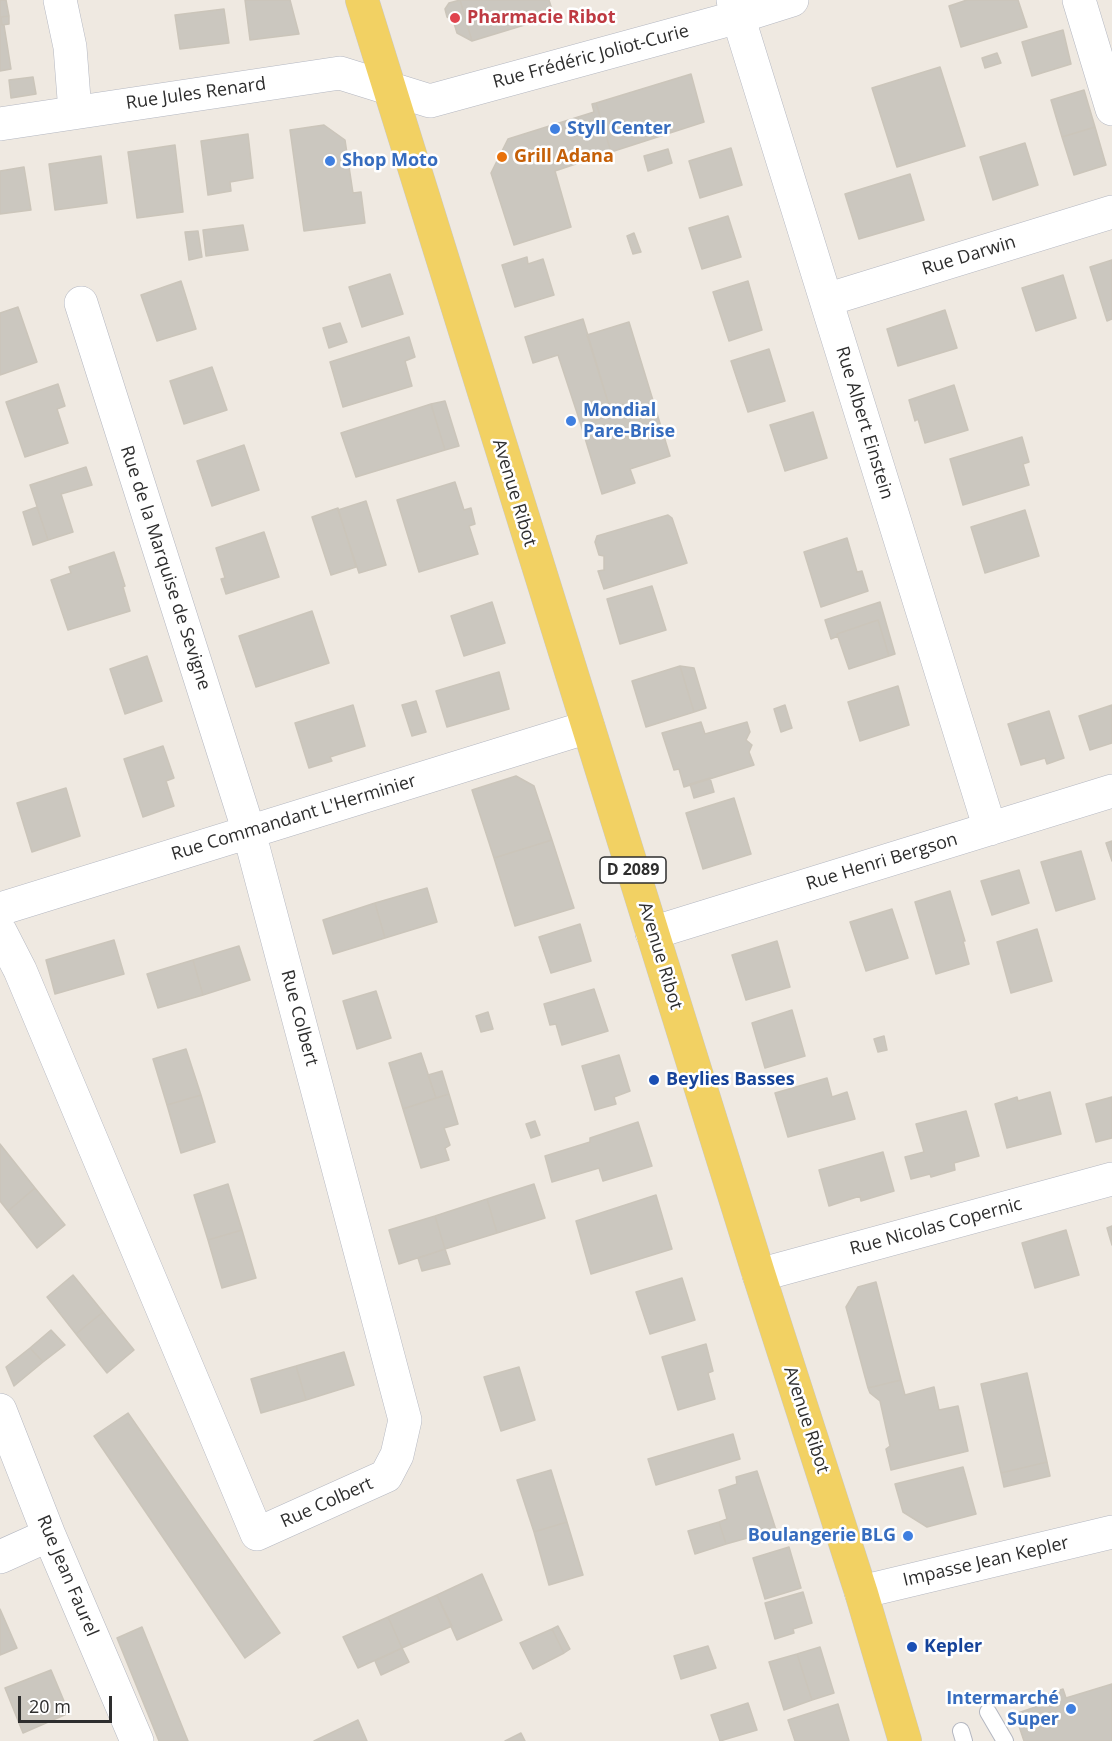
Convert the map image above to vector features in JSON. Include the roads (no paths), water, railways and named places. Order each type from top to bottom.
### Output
[{"type":"main road","name":"Avenue Ribot","points":[[362,0],[759,1275],[861,1592],[904,1741]]},
{"type":"street","points":[[60,0],[70,47],[75,112]]},
{"type":"street","name":"Rue Frédéric Joliot-Curie","points":[[390,88],[430,101],[736,9],[792,0]]},
{"type":"street","points":[[1079,0],[1112,109]]},
{"type":"street","name":"Rue Albert Einstein","points":[[736,9],[990,829]]},
{"type":"street","name":"Rue Jules Renard","points":[[0,124],[340,73],[390,88]]},
{"type":"street","name":"Rue Darwin","points":[[826,300],[1112,212]]},
{"type":"street","name":"Rue de la Marquise de Sevigne","points":[[81,303],[249,832]]},
{"type":"street","name":"Rue Commandant L'Herminier","points":[[0,909],[588,727]]},
{"type":"street","name":"Rue Henri Bergson","points":[[652,933],[1112,792]]},
{"type":"street","name":"Rue Colbert","points":[[0,931],[20,970],[257,1534],[386,1476],[397,1455],[405,1420],[249,832]]},
{"type":"street","name":"Rue Nicolas Copernic","points":[[759,1275],[1112,1179]]},
{"type":"street","name":"Rue Jean Faurel","points":[[0,1410],[49,1535],[137,1741]]},
{"type":"street","name":"Impasse Jean Kepler","points":[[861,1592],[1112,1532]]},
{"type":"street","points":[[0,1557],[49,1535]]},
{"type":"lane","points":[[988,1712],[1005,1741]]},
{"type":"place","name":"Pharmacie Ribot","points":[[455,18]]},
{"type":"place","name":"Styll Center","points":[[555,129]]},
{"type":"place","name":"Grill Adana","points":[[502,157]]},
{"type":"place","name":"Shop Moto","points":[[330,161]]},
{"type":"place","name":"Mondial Pare-Brise","points":[[571,421]]},
{"type":"place","name":"Beylies Basses","points":[[654,1080]]},
{"type":"place","name":"Boulangerie BLG","points":[[908,1536]]},
{"type":"place","name":"Kepler","points":[[912,1647]]},
{"type":"place","name":"Intermarché Super","points":[[1071,1709]]}]
